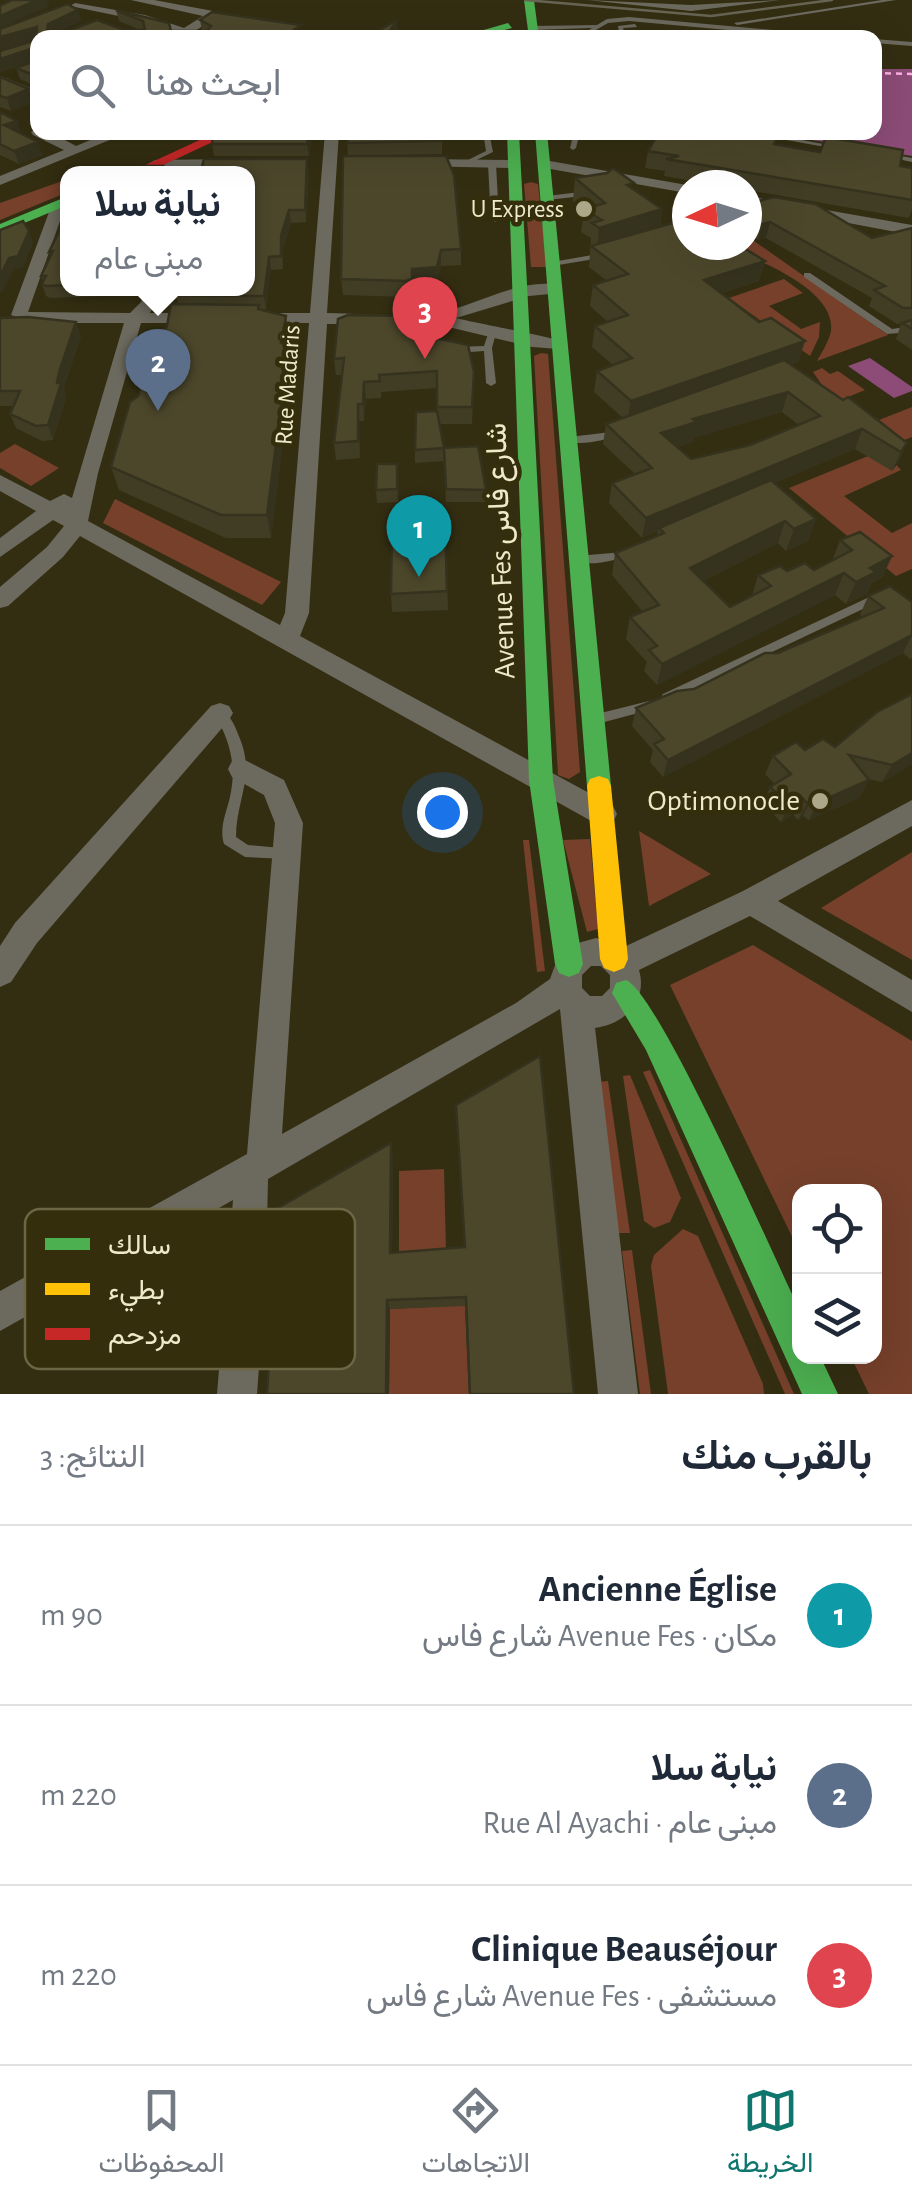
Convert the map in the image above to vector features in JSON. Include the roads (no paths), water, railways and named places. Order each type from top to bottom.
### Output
[{"type":"main road","points":[[508,0],[509,30]]},
{"type":"main road","points":[[530,0],[534,30]]},
{"type":"main road","points":[[191,163],[218,140]]},
{"type":"main road","points":[[542,140],[577,560],[620,972],[656,1040],[792,1334]]},
{"type":"main road","points":[[507,154],[533,176],[544,165]]},
{"type":"main road","name":"Avenue Fes شارع فاس","points":[[507,154],[522,340],[541,780],[546,835],[571,985]]},
{"type":"main road","points":[[0,229],[60,204]]},
{"type":"main road","points":[[806,1364],[820,1394]]},
{"type":"street","points":[[136,0],[209,13],[208,18],[188,30]]},
{"type":"street","points":[[592,0],[712,8],[774,0]]},
{"type":"street","points":[[115,28],[62,11],[79,3],[159,23],[171,30]]},
{"type":"street","points":[[141,30],[159,23]]},
{"type":"street","points":[[0,79],[19,72]]},
{"type":"street","points":[[0,79],[30,90]]},
{"type":"street","points":[[0,102],[30,93]]},
{"type":"street","points":[[53,140],[76,151]]},
{"type":"street","points":[[0,181],[104,140]]},
{"type":"street","name":"Rue Madaris","points":[[286,640],[297,613],[331,140]]},
{"type":"street","points":[[410,163],[464,164],[507,154]]},
{"type":"street","points":[[0,157],[28,171]]},
{"type":"street","points":[[191,163],[250,163]]},
{"type":"street","points":[[544,165],[672,186]]},
{"type":"street","points":[[762,203],[912,230]]},
{"type":"street","points":[[1,321],[19,310],[60,212]]},
{"type":"street","points":[[241,318],[441,320],[519,294],[554,289]]},
{"type":"street","points":[[0,600],[55,552],[77,525],[134,319],[152,296]]},
{"type":"street","points":[[19,310],[28,318],[222,318]]},
{"type":"street","points":[[441,320],[490,340],[559,344]]},
{"type":"street","points":[[0,548],[52,511],[88,474]]},
{"type":"street","points":[[0,482],[603,814]]},
{"type":"street","points":[[0,972],[26,932],[220,713]]},
{"type":"street","points":[[241,769],[265,780],[282,798],[289,822],[253,1209]]},
{"type":"street","points":[[620,972],[912,812]]},
{"type":"street","points":[[751,901],[912,997]]},
{"type":"street","points":[[184,1209],[526,1014],[571,985],[589,952],[620,972]]},
{"type":"street","points":[[571,985],[606,1011],[615,1007],[620,972]]},
{"type":"street","points":[[571,985],[618,1394]]},
{"type":"street","points":[[0,1312],[25,1298]]},
{"type":"street","points":[[237,1394],[239,1369]]},
{"type":"lane","points":[[591,30],[597,25],[629,19],[718,26],[893,0]]},
{"type":"lane","points":[[745,22],[751,30]]},
{"type":"lane","points":[[620,30],[623,26],[679,30]]},
{"type":"lane","points":[[718,26],[726,30]]},
{"type":"lane","points":[[882,41],[912,44]]},
{"type":"lane","points":[[573,148],[575,140]]},
{"type":"lane","points":[[793,140],[854,150]]},
{"type":"lane","points":[[872,153],[912,160]]},
{"type":"lane","points":[[496,220],[507,154]]},
{"type":"lane","points":[[547,198],[601,190]]},
{"type":"lane","points":[[552,264],[584,261],[618,251]]},
{"type":"lane","points":[[807,276],[890,332],[912,329]]},
{"type":"lane","points":[[439,346],[431,336],[441,320]]},
{"type":"lane","points":[[452,349],[490,340],[491,384]]},
{"type":"lane","points":[[567,440],[600,438],[628,430]]},
{"type":"lane","points":[[577,560],[613,558],[639,548]]},
{"type":"lane","points":[[594,720],[642,709],[886,592]]},
{"type":"lane","points":[[220,713],[236,738],[241,769],[228,827],[229,840],[245,851],[287,852]]},
{"type":"tram line","points":[[525,0],[711,16],[832,0]]},
{"type":"place","name":"U Express","points":[[584,209]]},
{"type":"place","name":"Clinique Beauséjour","points":[[425,359]]},
{"type":"place","name":"نيابة سلا","points":[[158,411]]},
{"type":"place","name":"Ancienne Église","points":[[419,577]]},
{"type":"place","name":"Optimonocle","points":[[820,801]]}]
